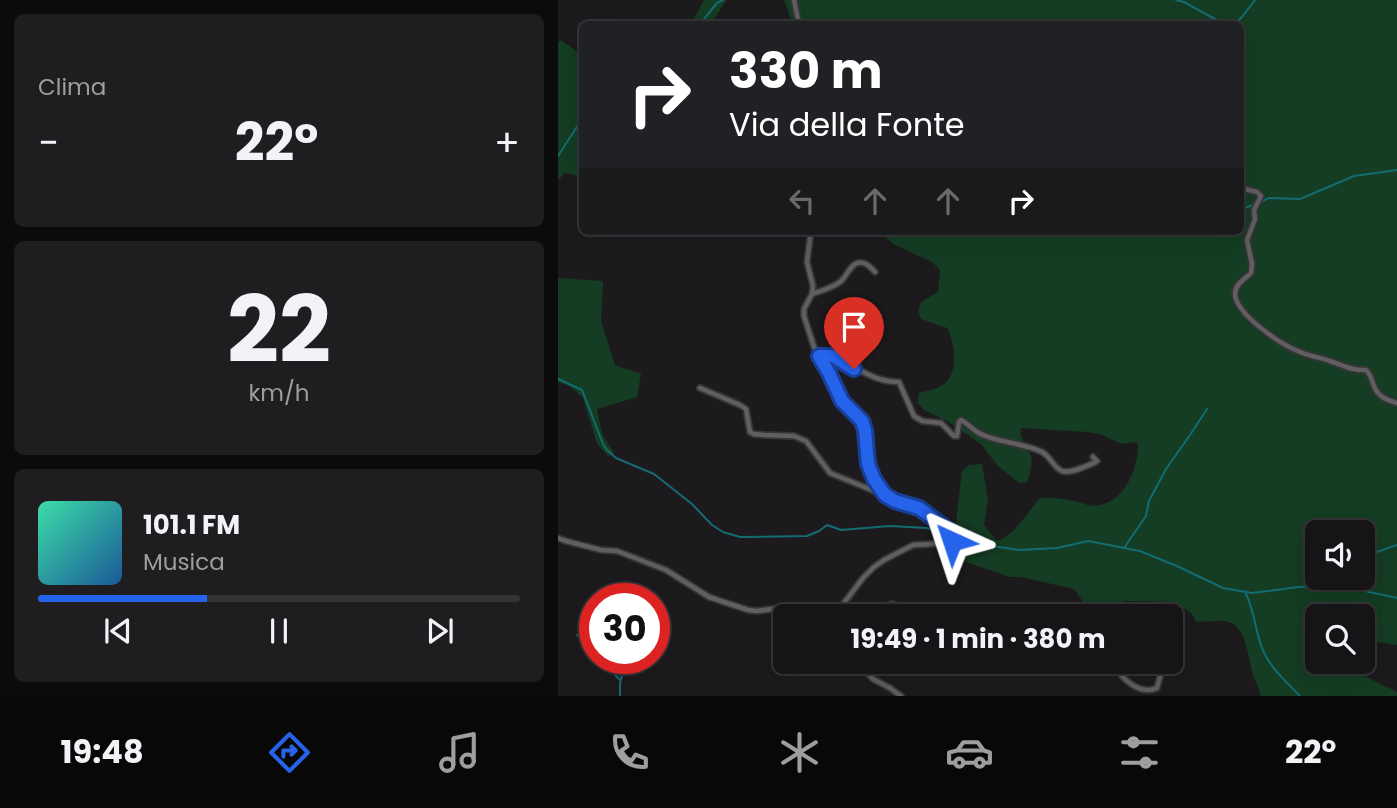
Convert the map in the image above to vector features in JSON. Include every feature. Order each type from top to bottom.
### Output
[{"type":"street","points":[[794,0],[798,21]]},
{"type":"street","points":[[1244,189],[1257,192],[1261,196],[1254,210],[1255,219],[1247,240],[1251,273],[1236,286],[1238,305],[1256,324],[1298,351],[1344,367],[1366,370],[1371,375],[1378,393],[1397,403]]},
{"type":"street","points":[[810,235],[806,262],[813,286],[804,316],[819,356],[842,401],[862,421],[868,464],[885,495]]},
{"type":"street","points":[[812,294],[839,284],[851,266],[857,263],[866,264],[875,272]]},
{"type":"street","points":[[819,356],[833,356],[862,373],[886,382],[899,382],[914,416],[922,421],[941,423],[954,436],[957,436],[960,420],[964,421],[984,436],[1042,452],[1062,471],[1094,463],[1097,461],[1093,457]]},
{"type":"street","points":[[700,388],[746,409],[750,432],[794,436],[806,440],[830,473],[895,501],[919,508],[954,535],[952,541],[944,544],[921,543],[884,559],[864,578],[843,604]]},
{"type":"street","points":[[558,537],[590,547],[617,551],[666,570],[708,597],[748,610],[773,609]]},
{"type":"street","points":[[869,674],[901,696]]},
{"type":"street","points":[[1120,674],[1128,683],[1141,690],[1151,691],[1157,688],[1161,674]]},
{"type":"green space","points":[[704,0],[726,1],[713,21],[693,21]]},
{"type":"green space","points":[[784,0],[1397,0],[1397,645],[1375,642],[1375,604],[1305,604],[1305,674],[1360,674],[1397,692],[1397,696],[1261,696],[1242,634],[1232,623],[1196,622],[1192,614],[1183,608],[1183,604],[1175,602],[1125,601],[1117,604],[1085,604],[1074,589],[1010,577],[963,561],[956,522],[962,471],[969,465],[982,464],[988,500],[984,525],[997,541],[1016,528],[1040,498],[1064,499],[1094,506],[1114,499],[1132,475],[1138,444],[1121,444],[1100,434],[1087,432],[1021,428],[1021,436],[1032,464],[1027,482],[1019,483],[998,466],[981,444],[947,421],[924,410],[918,403],[919,393],[941,386],[947,381],[954,359],[947,328],[921,319],[918,311],[921,302],[938,292],[940,270],[932,262],[893,244],[883,235],[1244,235],[1244,21],[792,21]]},
{"type":"green space","points":[[561,40],[579,53],[579,176],[565,173],[558,180],[558,42]]},
{"type":"green space","points":[[558,278],[603,281],[601,321],[615,365],[641,374],[637,397],[597,409],[602,434],[614,453],[608,456],[597,444],[583,398],[571,387],[558,382]]},
{"type":"waterway","points":[[702,21],[717,3],[723,0]]},
{"type":"waterway","points":[[1176,0],[1219,21]]},
{"type":"waterway","points":[[1237,21],[1255,0]]},
{"type":"waterway","points":[[558,156],[579,124]]},
{"type":"waterway","points":[[1260,202],[1269,198],[1300,199],[1354,176],[1397,170]]},
{"type":"waterway","points":[[1244,208],[1255,204]]},
{"type":"waterway","points":[[558,379],[582,390],[603,444],[616,458],[654,474],[692,504],[712,525],[723,532],[740,537],[807,536],[827,525],[841,530],[890,526],[927,528],[971,543],[1019,550],[1057,548],[1088,541],[1140,551],[1223,588],[1252,593],[1337,585],[1397,598]]},
{"type":"waterway","points":[[1124,548],[1146,516],[1149,501],[1166,469],[1207,409]]},
{"type":"waterway","points":[[1375,553],[1397,545]]},
{"type":"waterway","points":[[1246,594],[1265,655],[1278,674],[1300,696]]},
{"type":"waterway","points":[[614,674],[620,680]]},
{"type":"waterway","points":[[620,696],[622,674]]},
{"type":"route","points":[[854,369],[833,356],[819,356],[842,401],[862,421],[868,464],[885,495],[919,508],[954,535],[952,541]]}]
